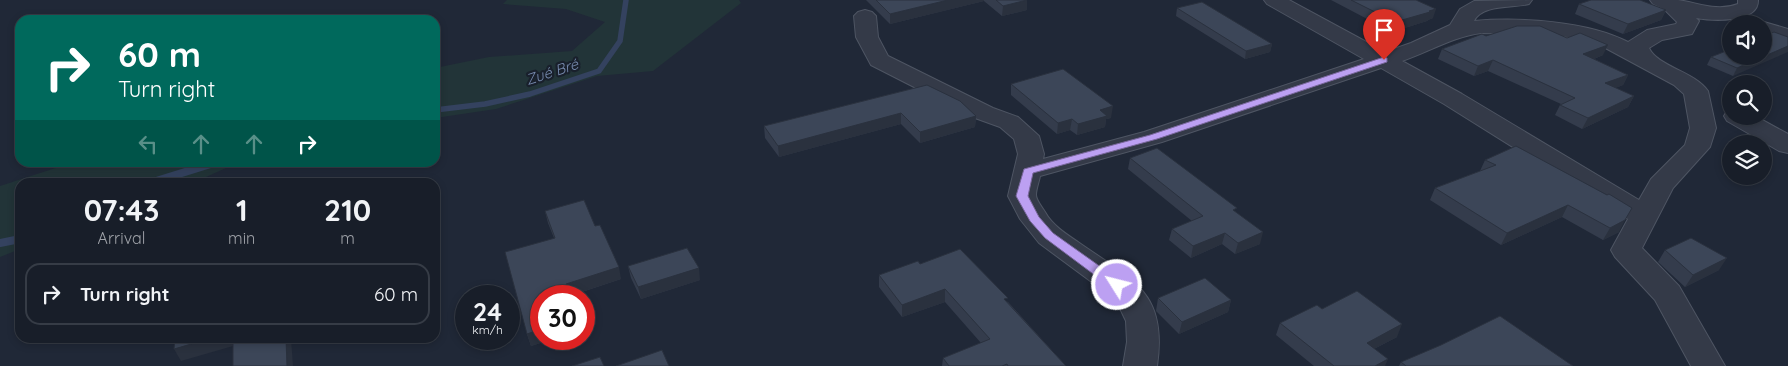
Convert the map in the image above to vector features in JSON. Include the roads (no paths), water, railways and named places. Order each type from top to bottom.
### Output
[{"type":"street","points":[[1274,0],[1453,98],[1644,216]]},
{"type":"street","points":[[1459,29],[1467,13],[1481,5],[1522,0]]},
{"type":"street","points":[[1666,2],[1686,9],[1724,13],[1739,12],[1748,6],[1748,0]]},
{"type":"street","points":[[1643,59],[1637,46],[1655,35],[1684,29],[1688,21],[1666,2]]},
{"type":"street","points":[[1724,13],[1729,15]]},
{"type":"street","points":[[865,16],[867,37],[879,60],[984,113],[1009,122],[1026,136],[1031,154],[1022,196],[1034,219],[1049,236],[1127,292],[1137,307],[1142,321],[1144,342],[1140,366]]},
{"type":"street","points":[[1028,171],[1153,137],[1419,48],[1459,29],[1482,27],[1558,29],[1605,39],[1682,80],[1722,108]]},
{"type":"street","points":[[1772,31],[1788,37]]},
{"type":"street","points":[[1696,91],[1702,128],[1697,147],[1661,184],[1626,250],[1668,294],[1708,366]]},
{"type":"street","points":[[1752,125],[1788,145]]},
{"type":"waterway","name":"Zué Bré","points":[[440,109],[485,104],[530,94],[599,71],[620,41],[626,0]]},
{"type":"waterway","name":"Zué Bré","points":[[166,178],[201,167]]},
{"type":"waterway","name":"Zué Bré","points":[[0,243],[15,240]]}]
